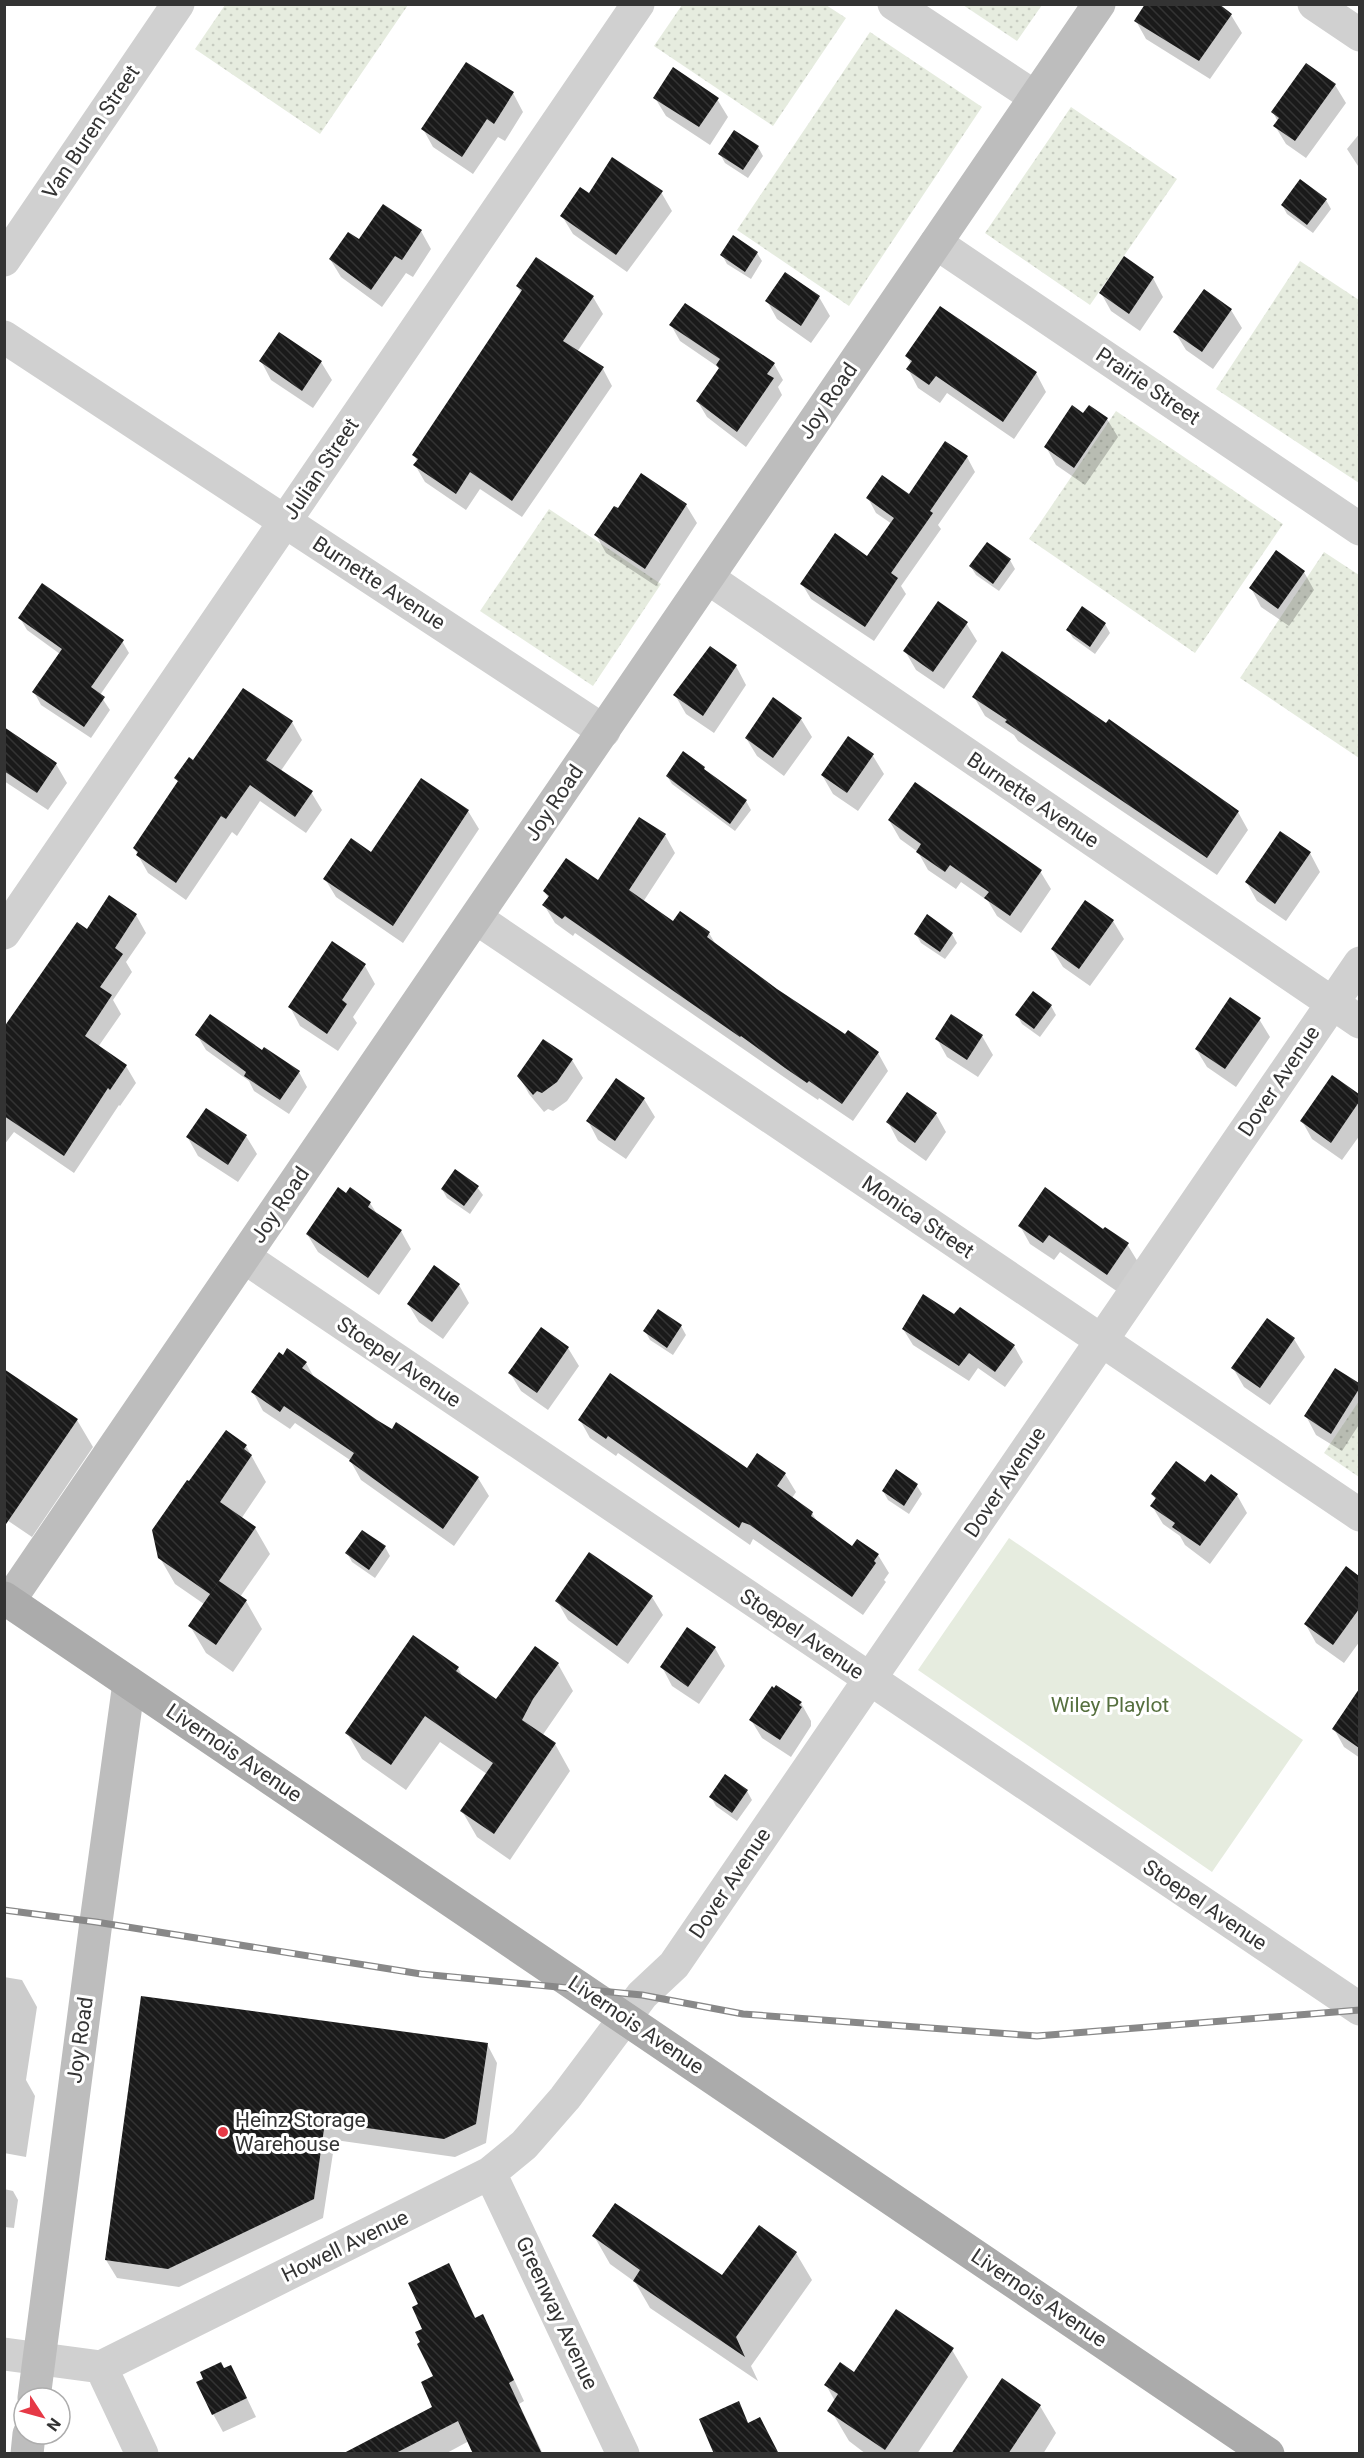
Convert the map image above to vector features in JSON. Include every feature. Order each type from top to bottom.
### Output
[{"type":"main road","name":"Livernois Avenue","points":[[7,1600],[129,1683],[633,2006],[1268,2454]]},
{"type":"street","name":"Van Buren Street","points":[[4,260],[178,4]]},
{"type":"street","name":"Julian Street","points":[[4,933],[638,4]]},
{"type":"street","points":[[894,4],[1035,97]]},
{"type":"street","name":"Joy Road","points":[[7,1600],[604,731],[1099,4]]},
{"type":"street","points":[[1314,4],[1359,35]]},
{"type":"street","name":"Prairie Street","points":[[936,243],[1359,529]]},
{"type":"street","name":"Burnette Avenue","points":[[4,337],[604,731]]},
{"type":"street","name":"Burnette Avenue","points":[[708,578],[1359,1022]]},
{"type":"street","name":"Monica Street","points":[[476,918],[1359,1515]]},
{"type":"street","name":"Dover Avenue","points":[[633,2006],[674,1965],[1359,963]]},
{"type":"street","name":"Stoepel Avenue","points":[[244,1257],[1359,2009]]},
{"type":"street","name":"Joy Road","points":[[36,2386],[129,1683]]},
{"type":"street","name":"Howell Avenue","points":[[101,2367],[490,2173],[524,2145],[565,2098],[633,2006]]},
{"type":"street","name":"Greenway Avenue","points":[[490,2173],[623,2454]]},
{"type":"street","points":[[4,2354],[101,2367],[142,2454]]},
{"type":"green space","points":[[225,5],[408,5],[320,134],[195,49]]},
{"type":"green space","points":[[682,5],[826,5],[846,18],[773,126],[654,46]]},
{"type":"green space","points":[[963,5],[1042,5],[1017,41]]},
{"type":"green space","points":[[870,32],[982,107],[849,306],[737,230]]},
{"type":"green space","points":[[1071,107],[1177,179],[1090,305],[985,233]]},
{"type":"green space","points":[[1300,261],[1359,300],[1359,483],[1216,389]]},
{"type":"green space","points":[[1116,411],[1283,524],[1195,653],[1029,539]]},
{"type":"green space","points":[[549,509],[661,584],[593,686],[480,611]]},
{"type":"green space","points":[[1324,552],[1359,575],[1359,758],[1240,678]]},
{"type":"green space","points":[[1359,1401],[1359,1477],[1324,1453]]},
{"type":"green space","name":"Wiley Playlot","points":[[1009,1538],[1303,1740],[1212,1872],[918,1670]]},
{"type":"building","points":[[1145,4],[1219,4],[1232,14],[1199,61],[1134,21]]},
{"type":"building","points":[[466,62],[514,92],[494,124],[487,119],[462,157],[421,129]]},
{"type":"building","points":[[1306,63],[1336,84],[1295,141],[1273,126],[1279,118],[1271,112]]},
{"type":"building","points":[[673,67],[719,98],[699,127],[653,98]]},
{"type":"building","points":[[734,130],[759,146],[743,170],[718,154]]},
{"type":"building","points":[[612,157],[663,191],[616,255],[560,216],[580,187],[589,193]]},
{"type":"building","points":[[1300,179],[1327,199],[1307,225],[1281,205]]},
{"type":"building","points":[[383,204],[422,230],[402,260],[395,256],[371,290],[329,259],[348,232],[359,239]]},
{"type":"building","points":[[733,235],[758,252],[745,272],[720,255]]},
{"type":"building","points":[[1124,256],[1154,277],[1129,314],[1099,293]]},
{"type":"building","points":[[536,257],[594,296],[563,341],[604,367],[512,501],[470,472],[456,494],[413,465],[418,459],[412,455],[522,290],[516,286]]},
{"type":"building","points":[[785,272],[820,296],[801,326],[765,301]]},
{"type":"building","points":[[1204,289],[1232,309],[1202,352],[1173,332]]},
{"type":"building","points":[[685,303],[775,363],[767,374],[774,378],[737,432],[696,401],[719,368],[716,365],[720,359],[669,325]]},
{"type":"building","points":[[940,306],[1037,372],[1003,422],[936,376],[929,385],[906,369],[912,361],[905,356]]},
{"type":"building","points":[[279,332],[322,361],[302,391],[259,361]]},
{"type":"building","points":[[1072,405],[1083,413],[1089,405],[1108,418],[1074,468],[1044,447]]},
{"type":"building","points":[[945,441],[968,456],[930,511],[933,513],[891,573],[898,578],[865,627],[800,584],[835,533],[867,556],[894,518],[866,498],[882,475],[909,494]]},
{"type":"building","points":[[641,473],[687,504],[645,569],[594,535],[614,506],[618,508]]},
{"type":"building","points":[[987,542],[1011,559],[993,584],[969,566]]},
{"type":"building","points":[[1276,550],[1305,571],[1278,609],[1249,588]]},
{"type":"building","points":[[42,583],[124,640],[91,687],[105,697],[84,727],[32,692],[62,649],[18,618]]},
{"type":"building","points":[[938,601],[968,622],[933,672],[903,651]]},
{"type":"building","points":[[1082,606],[1106,623],[1090,647],[1066,630]]},
{"type":"building","points":[[710,646],[737,665],[703,716],[673,695]]},
{"type":"building","points":[[1002,651],[1106,723],[1109,719],[1239,811],[1207,858],[1005,722],[1007,720],[972,697]]},
{"type":"building","points":[[243,688],[293,721],[266,760],[313,791],[295,817],[250,785],[226,819],[221,816],[176,883],[136,855],[138,852],[133,848],[178,781],[174,778],[189,757],[193,760]]},
{"type":"building","points":[[773,697],[802,718],[773,758],[745,738]]},
{"type":"building","points":[[4,727],[57,763],[37,793],[4,771]]},
{"type":"building","points":[[848,736],[874,754],[847,793],[821,775]]},
{"type":"building","points":[[683,751],[747,800],[730,824],[666,776]]},
{"type":"building","points":[[421,778],[469,810],[393,926],[323,879],[351,838],[371,852]]},
{"type":"building","points":[[915,782],[1042,870],[1010,916],[984,898],[989,892],[950,865],[945,872],[916,852],[921,844],[888,820]]},
{"type":"building","points":[[639,817],[666,834],[629,890],[673,921],[680,911],[710,932],[707,937],[777,989],[845,1034],[848,1030],[879,1052],[842,1104],[809,1081],[807,1083],[565,916],[562,919],[542,905],[549,896],[543,891],[566,858],[598,880]]},
{"type":"building","points":[[1280,831],[1311,852],[1275,904],[1245,882]]},
{"type":"building","points":[[109,895],[137,914],[115,948],[123,954],[100,987],[112,995],[85,1036],[127,1065],[110,1090],[108,1088],[64,1156],[4,1116],[4,1027],[77,922],[87,929]]},
{"type":"building","points":[[1085,900],[1114,920],[1079,969],[1051,949]]},
{"type":"building","points":[[927,914],[953,933],[940,952],[914,934]]},
{"type":"building","points":[[332,941],[366,964],[342,1000],[347,1004],[327,1034],[288,1007]]},
{"type":"building","points":[[1033,991],[1052,1005],[1034,1029],[1015,1015]]},
{"type":"building","points":[[1230,997],[1261,1018],[1225,1069],[1195,1049]]},
{"type":"building","points":[[210,1014],[262,1050],[264,1047],[300,1071],[280,1100],[244,1076],[246,1072],[195,1035]]},
{"type":"building","points":[[951,1014],[983,1035],[967,1060],[935,1039]]},
{"type":"building","points":[[543,1039],[573,1059],[557,1082],[542,1093],[537,1091],[533,1095],[517,1076]]},
{"type":"building","points":[[1332,1075],[1359,1094],[1359,1102],[1331,1143],[1300,1121]]},
{"type":"building","points":[[616,1078],[645,1098],[615,1141],[586,1121]]},
{"type":"building","points":[[907,1092],[937,1113],[915,1143],[886,1122]]},
{"type":"building","points":[[206,1108],[247,1135],[228,1165],[186,1137]]},
{"type":"building","points":[[455,1169],[479,1186],[464,1206],[441,1189]]},
{"type":"building","points":[[338,1187],[346,1193],[350,1187],[371,1202],[368,1207],[402,1230],[368,1278],[306,1234]]},
{"type":"building","points":[[1045,1187],[1103,1229],[1105,1227],[1129,1243],[1107,1275],[1049,1235],[1043,1243],[1018,1226]]},
{"type":"building","points":[[434,1265],[460,1284],[432,1322],[407,1304]]},
{"type":"building","points":[[923,1294],[954,1314],[960,1307],[1015,1345],[995,1372],[969,1353],[959,1366],[902,1329]]},
{"type":"building","points":[[658,1309],[682,1325],[667,1348],[643,1331]]},
{"type":"building","points":[[1267,1318],[1295,1338],[1260,1388],[1231,1368]]},
{"type":"building","points":[[541,1327],[569,1347],[537,1393],[508,1373]]},
{"type":"building","points":[[287,1348],[307,1362],[302,1368],[377,1420],[392,1429],[396,1422],[479,1477],[443,1529],[349,1461],[354,1453],[284,1406],[280,1412],[251,1392],[279,1352],[283,1355]]},
{"type":"building","points":[[1335,1368],[1359,1383],[1359,1389],[1331,1434],[1304,1416]]},
{"type":"building","points":[[4,1369],[78,1419],[4,1527]]},
{"type":"building","points":[[610,1373],[747,1468],[757,1453],[786,1473],[777,1486],[813,1512],[811,1516],[852,1546],[857,1539],[879,1554],[874,1561],[876,1563],[852,1597],[750,1525],[742,1522],[739,1528],[608,1436],[606,1439],[578,1420]]},
{"type":"building","points":[[226,1430],[247,1445],[244,1449],[252,1455],[220,1502],[256,1527],[210,1594],[158,1558],[152,1530]]},
{"type":"building","points":[[1176,1461],[1205,1482],[1211,1474],[1238,1494],[1200,1546],[1172,1527],[1175,1523],[1150,1506],[1156,1498],[1151,1494]]},
{"type":"building","points":[[896,1469],[918,1484],[904,1506],[882,1491]]},
{"type":"building","points":[[362,1530],[386,1546],[369,1570],[345,1553]]},
{"type":"building","points":[[589,1552],[653,1596],[617,1646],[555,1601]]},
{"type":"building","points":[[1346,1566],[1359,1576],[1359,1609],[1333,1645],[1304,1624]]},
{"type":"building","points":[[219,1581],[247,1600],[216,1645],[188,1626]]},
{"type":"building","points":[[687,1627],[716,1647],[688,1687],[660,1667]]},
{"type":"building","points":[[413,1635],[459,1667],[456,1671],[496,1699],[535,1646],[559,1663],[533,1699],[522,1720],[556,1743],[494,1834],[460,1811],[493,1763],[425,1716],[391,1765],[345,1733]]},
{"type":"building","points":[[776,1685],[802,1702],[799,1705],[802,1707],[780,1740],[749,1720],[772,1686],[774,1688]]},
{"type":"building","points":[[1359,1689],[1359,1748],[1332,1729]]},
{"type":"building","points":[[725,1774],[748,1790],[732,1813],[709,1797]]},
{"type":"building","name":"Heinz Storage Warehouse","points":[[141,1996],[488,2043],[476,2124],[444,2139],[325,2122],[314,2199],[168,2269],[105,2260]]},
{"type":"building","points":[[615,2203],[722,2275],[759,2225],[797,2252],[736,2337],[745,2357],[633,2281],[640,2270],[592,2236]]},
{"type":"building","points":[[449,2263],[475,2318],[483,2314],[514,2380],[509,2383],[542,2454],[473,2454],[458,2421],[394,2454],[342,2454],[432,2407],[421,2382],[433,2376],[417,2344],[420,2342],[415,2332],[422,2329],[412,2307],[418,2304],[408,2283]]},
{"type":"building","points":[[896,2309],[954,2348],[885,2450],[827,2411],[838,2394],[824,2385],[840,2362],[854,2372]]},
{"type":"building","points":[[221,2362],[224,2368],[231,2365],[247,2398],[212,2415],[196,2382],[203,2379],[200,2372]]},
{"type":"building","points":[[1002,2378],[1041,2405],[1008,2454],[951,2454]]},
{"type":"building","points":[[739,2401],[748,2423],[760,2417],[779,2454],[714,2454],[699,2419]]},
{"type":"railway","points":[[4,1910],[96,1922],[421,1974],[642,1995],[743,2014],[1037,2036],[1360,2010]]},
{"type":"place","name":"Heinz Storage Warehouse","points":[[223,2132]]}]
